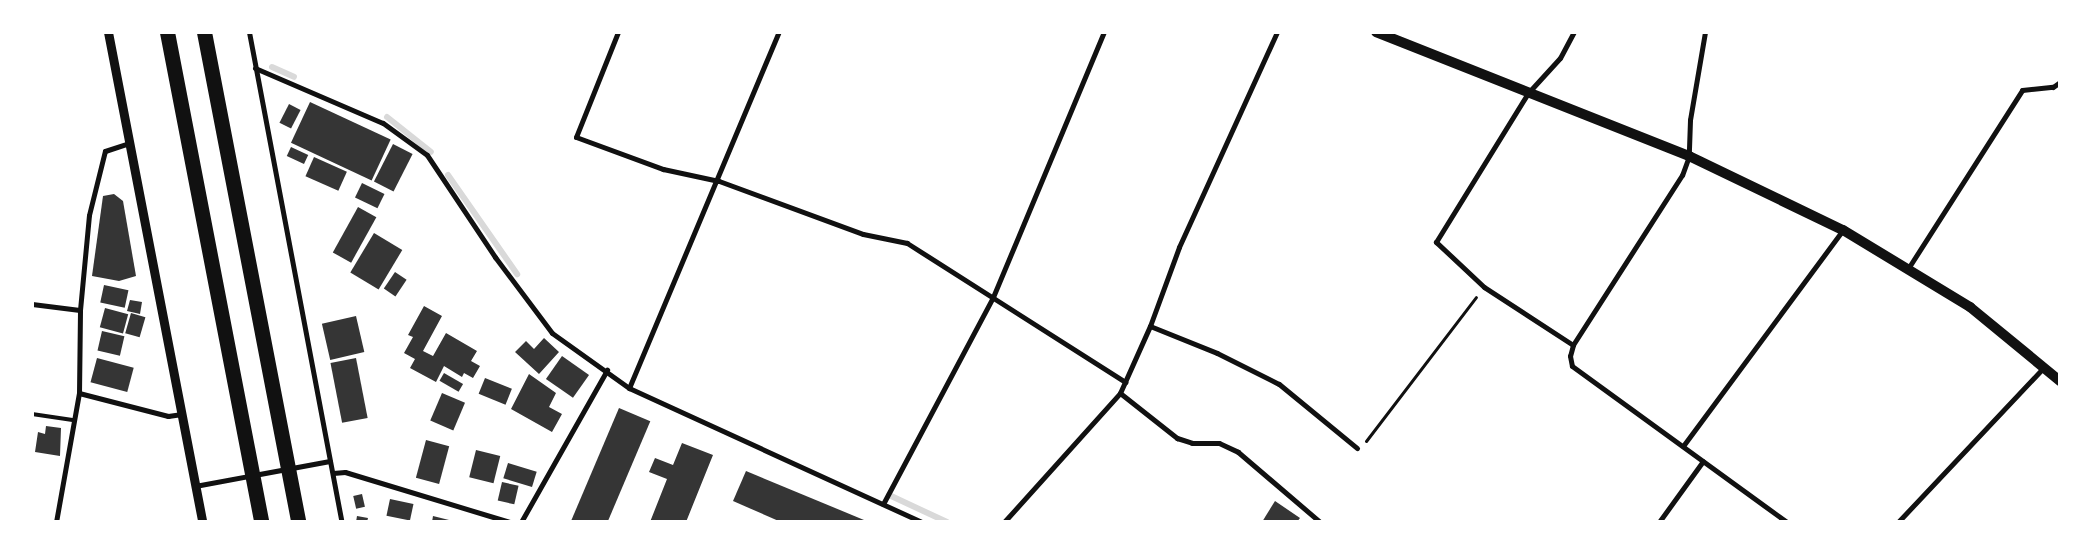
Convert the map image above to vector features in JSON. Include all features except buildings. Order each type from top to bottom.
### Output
[{"type":"highway","points":[[167,32],[261,522]]},
{"type":"highway","points":[[204,32],[298,522]]},
{"type":"main road","points":[[1376,32],[1689,156],[1843,230],[1910,267],[1970,307],[2060,381]]},
{"type":"street","points":[[108,32],[202,522]]},
{"type":"street","points":[[249,32],[342,522]]},
{"type":"street","points":[[618,32],[576,137],[663,168],[719,181],[863,234],[907,242],[1125,382]]},
{"type":"street","points":[[629,388],[719,181],[779,32]]},
{"type":"street","points":[[883,504],[993,297],[1104,32]]},
{"type":"street","points":[[1004,522],[1120,393],[1150,326],[1179,247],[1277,32]]},
{"type":"street","points":[[1572,345],[1484,286],[1436,242],[1528,92],[1560,58],[1574,32]]},
{"type":"street","points":[[1704,32],[1690,120],[1689,156],[1682,175],[1572,345],[1572,366],[1787,522]]},
{"type":"street","points":[[255,68],[383,123],[427,155],[496,257],[552,333],[607,370],[629,388],[922,522]]},
{"type":"street","points":[[1910,267],[2022,90],[2036,90],[2060,82]]},
{"type":"street","points":[[56,522],[79,393],[80,310],[89,215],[105,152],[130,143]]},
{"type":"street","points":[[1683,446],[1843,230]]},
{"type":"street","points":[[32,304],[80,310]]},
{"type":"street","points":[[1150,326],[1217,353],[1279,384],[1358,448]]},
{"type":"street","points":[[1898,522],[2043,368]]},
{"type":"street","points":[[520,522],[607,370]]},
{"type":"street","points":[[79,393],[168,416],[182,414]]},
{"type":"street","points":[[1120,393],[1177,438],[1192,443],[1219,443],[1238,452],[1320,522]]},
{"type":"street","points":[[195,486],[330,461]]},
{"type":"street","points":[[1659,522],[1703,461]]},
{"type":"street","points":[[333,474],[345,472],[510,522]]},
{"type":"lane","points":[[32,414],[73,420]]},
{"type":"path","points":[[1358,448],[1363,445],[1484,286]]},
{"type":"waterway","points":[[272,67],[294,77]]},
{"type":"waterway","points":[[387,117],[431,152]]},
{"type":"waterway","points":[[448,175],[517,274]]},
{"type":"waterway","points":[[889,495],[947,522]]}]
